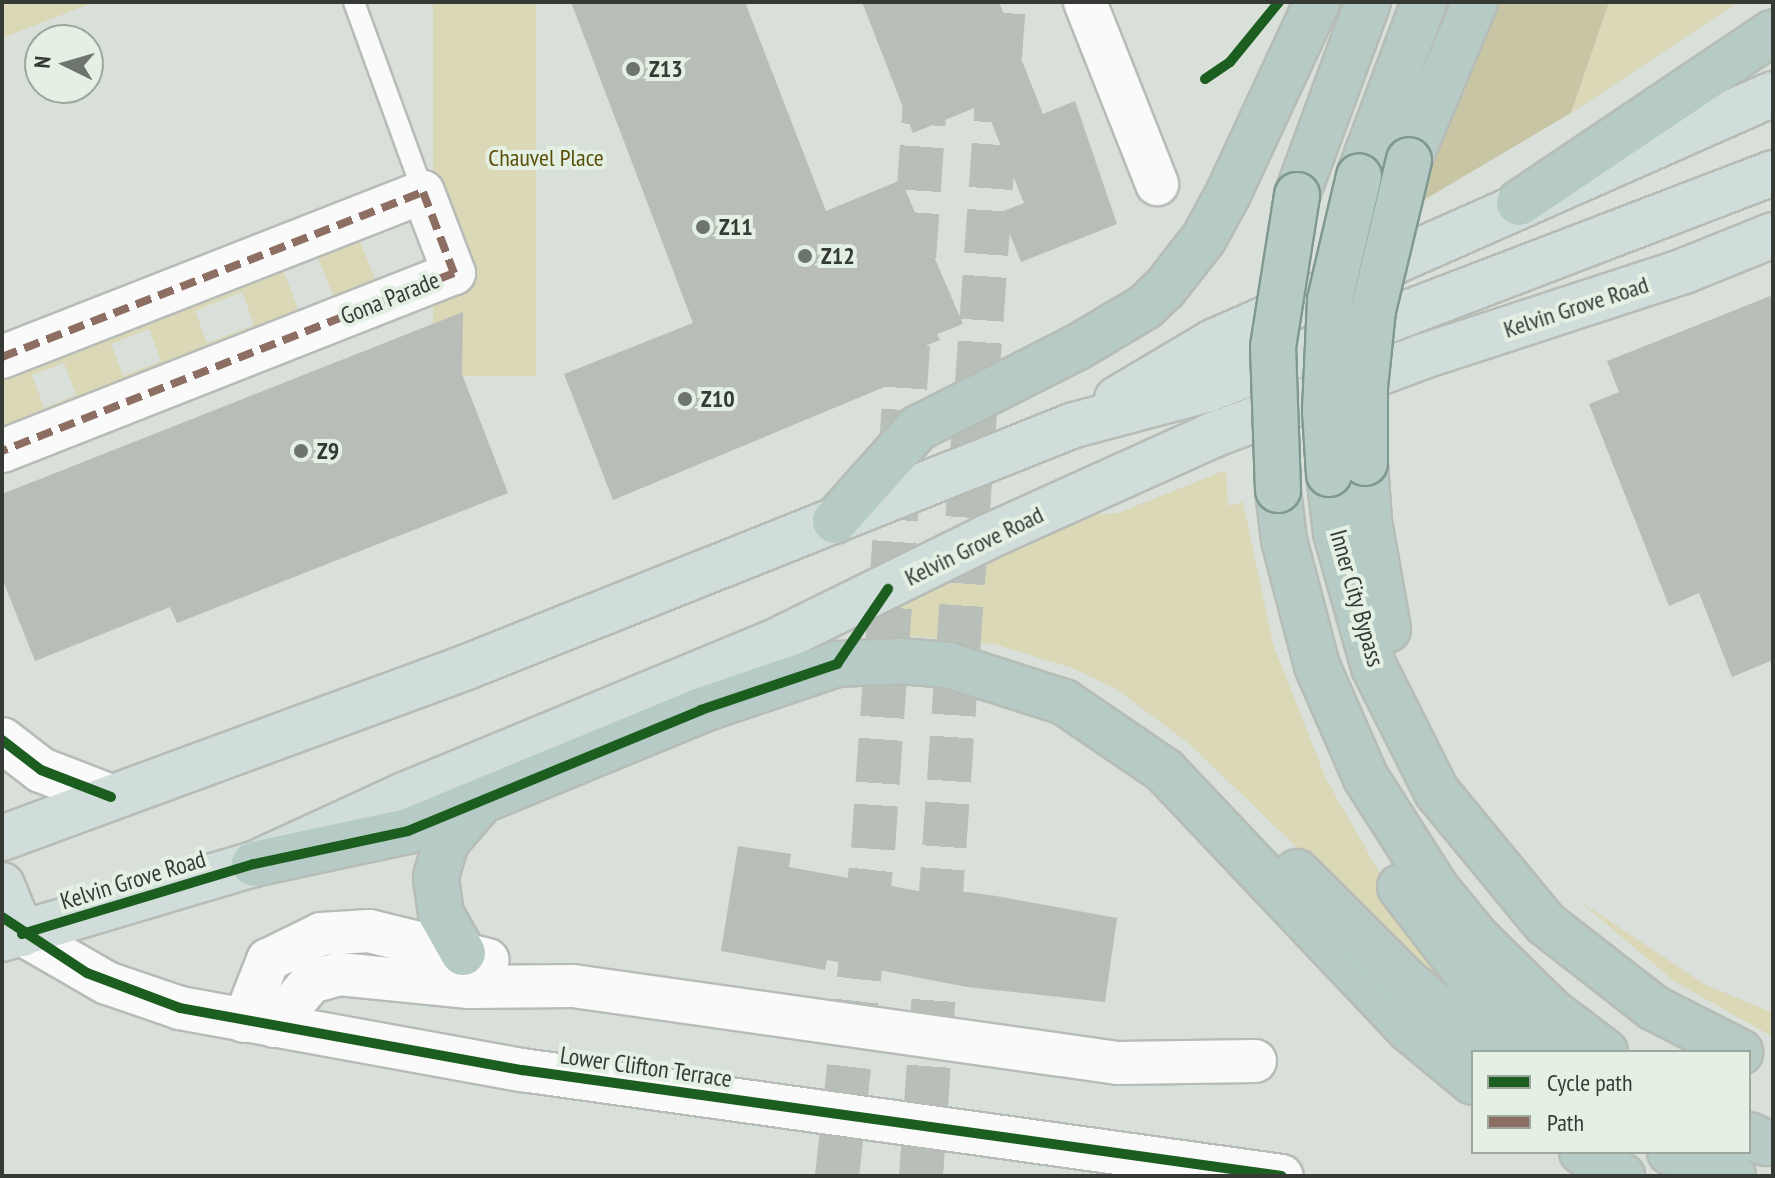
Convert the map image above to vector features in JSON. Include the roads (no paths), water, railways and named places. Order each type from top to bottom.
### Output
[{"type":"highway","points":[[835,521],[918,428],[1088,341],[1145,307],[1165,288],[1204,238],[1228,194],[1317,2]]},
{"type":"highway","points":[[1368,2],[1297,195],[1273,347],[1278,490],[1298,601],[1337,717],[1366,778],[1460,918],[1517,980],[1603,1050]]},
{"type":"highway","name":"Inner City Bypass","points":[[1424,2],[1359,176],[1330,300],[1325,411],[1347,469],[1336,533],[1374,667],[1437,792],[1546,924],[1654,1008],[1736,1050]]},
{"type":"highway","points":[[1347,469],[1373,310],[1409,160],[1475,2]]},
{"type":"highway","points":[[1519,203],[1773,32]]},
{"type":"highway","points":[[254,864],[374,841],[479,805],[701,710],[837,664],[901,661],[991,676],[1064,702],[1107,727],[1191,794],[1409,1029],[1471,1080]]},
{"type":"highway","points":[[1337,717],[1343,777],[1401,888],[1483,995],[1540,1050]]},
{"type":"highway","points":[[1191,794],[1239,812],[1407,982],[1490,1050]]},
{"type":"highway","points":[[463,953],[441,914],[436,877],[446,842],[479,805]]},
{"type":"highway","points":[[1751,1057],[1773,1067]]},
{"type":"highway","points":[[1585,1154],[1622,1176]]},
{"type":"highway","points":[[1675,1154],[1733,1175]]},
{"type":"main road","name":"Kelvin Grove Road","points":[[1074,425],[1213,342],[1519,203],[1604,171],[1773,94]]},
{"type":"main road","name":"Kelvin Grove Road","points":[[2,838],[469,666],[1074,425],[1206,390],[1773,173]]},
{"type":"main road","name":"Kelvin Grove Road","points":[[9,930],[254,864],[402,796],[772,643],[985,538],[1213,435],[1409,362],[1684,271],[1773,235]]},
{"type":"main road","points":[[2,885],[9,930]]},
{"type":"street","points":[[1085,2],[1157,184]]},
{"type":"street","points":[[2,357],[423,192]]},
{"type":"street","name":"Gona Parade","points":[[2,451],[454,273],[423,192]]},
{"type":"street","points":[[2,740],[41,770],[111,797]]},
{"type":"street","name":"Lower Clifton Terrace","points":[[9,930],[121,989],[165,1005],[522,1070],[1282,1176]]},
{"type":"street","points":[[259,1023],[268,960],[310,937],[340,930],[369,931],[463,953],[573,986]]},
{"type":"street","points":[[259,1023],[306,986],[331,974],[469,987],[573,986],[1118,1063],[1255,1061]]},
{"type":"lane","points":[[354,2],[423,192]]},
{"type":"tunnel","points":[[837,1176],[873,849],[932,2]]},
{"type":"tunnel","points":[[921,1176],[1004,2]]},
{"type":"place","name":"Z13","points":[[633,69]]},
{"type":"place","name":"Z11","points":[[703,227]]},
{"type":"place","name":"Z12","points":[[805,256]]},
{"type":"place","name":"Z10","points":[[685,399]]},
{"type":"place","name":"Z9","points":[[301,451]]},
{"type":"park label","name":"Chauvel Place","points":[[546,158]]}]
